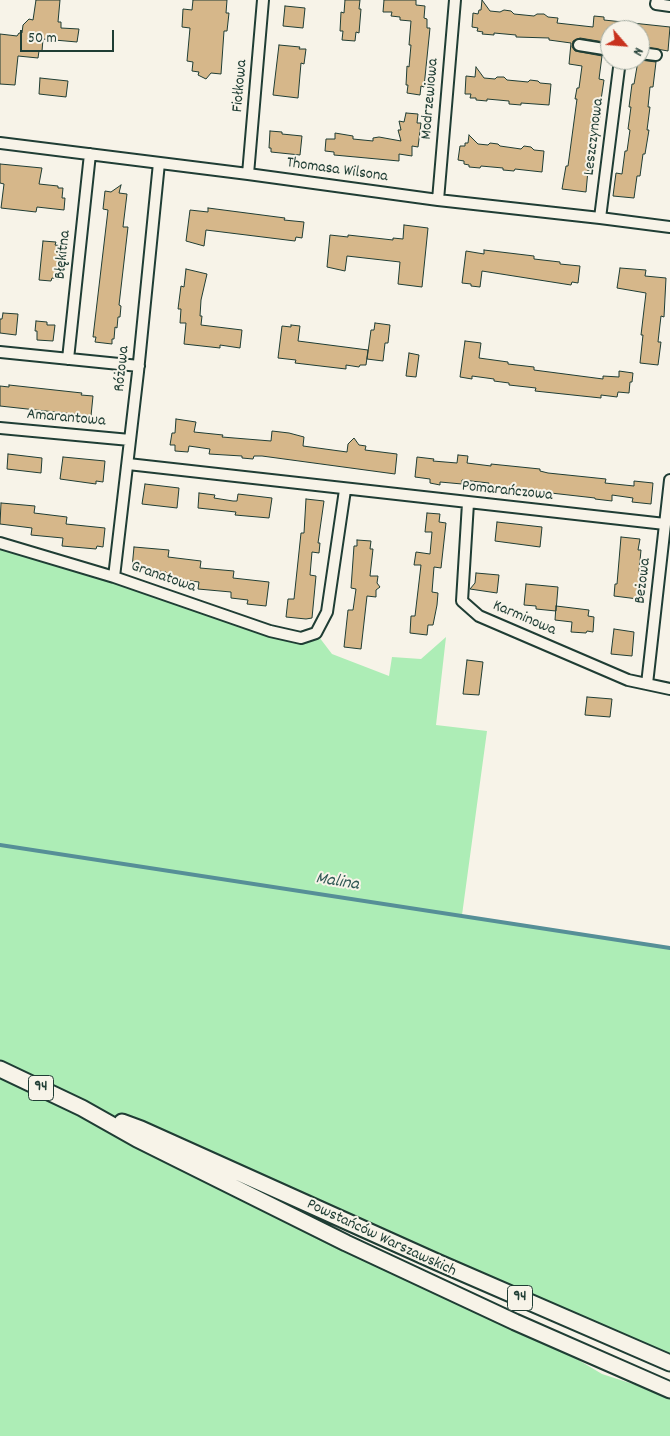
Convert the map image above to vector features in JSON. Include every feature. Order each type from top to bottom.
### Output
[{"type":"main road","name":"Powstańców Warszawskich","points":[[0,1069],[82,1108],[137,1139],[346,1243],[523,1325],[670,1390]]},
{"type":"main road","name":"Powstańców Warszawskich","points":[[82,1108],[141,1129],[437,1262],[670,1363]]},
{"type":"street","name":"Fiołkowa","points":[[248,174],[263,0]]},
{"type":"street","name":"Modrzewiowa","points":[[438,200],[456,0]]},
{"type":"street","points":[[657,0],[656,4],[670,6]]},
{"type":"street","points":[[579,45],[600,48]]},
{"type":"street","points":[[650,54],[656,55]]},
{"type":"street","name":"Leszczynowa","points":[[600,218],[619,70]]},
{"type":"street","name":"Thomasa Wilsona","points":[[0,143],[438,200],[670,227]]},
{"type":"street","name":"Błękitna","points":[[68,359],[90,154]]},
{"type":"street","name":"Różowa","points":[[114,577],[139,366],[159,163]]},
{"type":"street","points":[[0,352],[139,366]]},
{"type":"street","name":"Amarantowa","points":[[0,428],[130,440]]},
{"type":"street","name":"Pomarańczowa","points":[[128,464],[345,490],[665,524]]},
{"type":"street","name":"Beżowa","points":[[647,684],[670,480]]},
{"type":"street","name":"Granatowa","points":[[0,543],[114,577],[270,631],[301,638],[316,634],[327,612],[345,490]]},
{"type":"street","name":"Karminowa","points":[[468,503],[462,601],[479,616],[628,680],[670,689]]},
{"type":"green space","points":[[0,543],[289,635],[316,633],[332,654],[389,676],[392,657],[421,659],[446,637],[436,725],[487,731],[462,915],[670,948],[670,1355],[441,1254],[371,1231],[86,1109],[515,1322],[602,1374],[670,1396],[670,1436],[0,1436]]},
{"type":"building","points":[[36,0],[60,0],[58,22],[61,22],[61,28],[79,29],[77,42],[43,39],[42,51],[39,51],[38,58],[18,56],[15,85],[0,84],[0,34],[17,36],[19,33],[22,33],[23,25],[29,19],[33,20]]},
{"type":"building","points":[[193,0],[227,0],[226,13],[229,13],[227,31],[224,31],[221,74],[211,73],[206,79],[198,75],[199,72],[192,71],[193,62],[187,61],[190,28],[182,27],[183,9],[192,10]]},
{"type":"building","points":[[345,0],[360,0],[359,33],[356,32],[355,41],[342,40],[343,31],[340,31],[341,12],[344,13]]},
{"type":"building","points":[[384,0],[416,0],[416,5],[425,6],[424,18],[427,19],[427,28],[430,28],[424,87],[421,86],[420,95],[407,93],[408,85],[406,85],[411,45],[409,45],[411,21],[400,20],[400,17],[391,16],[392,12],[383,12]]},
{"type":"building","points":[[482,0],[490,11],[500,12],[504,10],[511,11],[514,14],[534,16],[544,14],[548,17],[558,18],[557,23],[593,27],[594,16],[604,17],[604,20],[600,20],[600,41],[580,38],[573,41],[572,47],[575,51],[600,56],[599,79],[604,80],[599,113],[601,113],[595,136],[594,147],[596,147],[591,170],[588,170],[586,192],[562,189],[566,166],[568,166],[577,99],[575,99],[577,88],[579,88],[582,66],[569,64],[571,43],[549,40],[549,38],[516,37],[516,35],[494,33],[494,35],[482,34],[483,32],[477,31],[478,28],[472,27],[473,13],[478,14],[479,10],[481,10]]},
{"type":"building","points":[[285,6],[305,8],[303,28],[283,26]]},
{"type":"building","points":[[650,25],[670,27],[668,51],[650,48]]},
{"type":"building","points":[[279,45],[306,49],[304,64],[301,63],[298,98],[273,95]]},
{"type":"building","points":[[650,61],[656,62],[653,87],[650,87],[647,130],[649,130],[640,176],[637,176],[634,198],[613,196],[616,173],[622,174],[625,151],[627,151],[630,130],[628,129],[631,107],[629,107],[632,84],[634,84],[636,70],[650,70]]},
{"type":"building","points":[[476,67],[484,78],[495,79],[497,77],[504,77],[507,80],[528,82],[530,80],[551,84],[549,105],[509,104],[509,101],[487,99],[487,101],[470,98],[471,94],[465,94],[466,76],[475,77]]},
{"type":"building","points":[[40,78],[68,81],[66,97],[39,94]]},
{"type":"building","points":[[406,113],[418,114],[417,123],[421,123],[418,147],[412,146],[412,156],[399,154],[399,161],[334,155],[334,152],[325,151],[326,139],[335,139],[335,133],[353,136],[353,139],[373,141],[373,138],[379,137],[401,141],[398,130],[401,130],[399,121],[404,122]]},
{"type":"building","points":[[270,131],[302,136],[300,155],[271,152],[271,148],[269,148]]},
{"type":"building","points":[[469,135],[478,144],[488,145],[490,143],[521,149],[524,146],[544,151],[542,172],[515,169],[514,171],[503,170],[503,168],[481,166],[480,168],[469,167],[469,165],[464,164],[464,161],[458,160],[460,146],[465,146],[465,143],[468,143]]},
{"type":"building","points":[[0,164],[42,168],[39,184],[63,188],[62,198],[65,198],[64,210],[37,207],[36,212],[1,208],[4,184],[0,183]]},
{"type":"building","points":[[121,185],[119,193],[127,194],[123,227],[128,227],[119,305],[121,306],[120,317],[118,317],[117,328],[115,327],[112,344],[95,342],[96,337],[93,337],[108,210],[103,209],[105,191],[111,192]]},
{"type":"building","points":[[208,208],[304,222],[302,238],[296,237],[295,241],[206,230],[204,246],[186,241],[190,210],[208,212]]},
{"type":"building","points":[[404,225],[428,228],[422,287],[398,284],[400,262],[347,256],[345,271],[327,267],[330,235],[393,240],[393,238],[403,239]]},
{"type":"building","points":[[43,241],[56,242],[55,245],[63,246],[59,279],[52,278],[51,281],[39,280]]},
{"type":"building","points":[[484,250],[534,256],[534,259],[580,266],[578,283],[572,282],[571,285],[482,271],[480,287],[462,283],[466,251],[484,254]]},
{"type":"building","points":[[620,268],[646,270],[645,276],[666,278],[664,317],[661,316],[658,342],[661,342],[658,365],[640,363],[646,293],[617,288]]},
{"type":"building","points":[[186,269],[207,274],[201,300],[201,325],[242,330],[240,348],[220,345],[220,348],[184,344],[186,323],[180,323],[181,309],[178,309],[181,286],[184,287]]},
{"type":"building","points":[[3,313],[18,314],[16,335],[0,333],[0,319],[2,319]]},
{"type":"building","points":[[36,321],[47,322],[47,325],[55,325],[53,341],[37,340],[37,331],[35,331]]},
{"type":"building","points":[[375,323],[390,325],[383,361],[367,359],[371,330],[374,330]]},
{"type":"building","points":[[291,325],[300,326],[298,341],[368,350],[366,365],[360,365],[359,367],[346,365],[346,369],[295,363],[296,360],[278,358],[282,326],[291,327]]},
{"type":"building","points":[[465,341],[481,343],[479,358],[534,367],[534,370],[603,379],[603,376],[619,377],[619,371],[633,373],[629,393],[618,392],[617,397],[601,395],[601,398],[535,391],[536,388],[509,385],[509,383],[494,381],[494,379],[472,376],[472,379],[460,377]]},
{"type":"building","points":[[409,353],[419,355],[416,377],[406,376]]},
{"type":"building","points":[[9,385],[82,393],[81,395],[93,396],[91,416],[0,406],[0,386],[9,387]]},
{"type":"building","points":[[176,419],[196,422],[194,432],[223,435],[222,437],[271,441],[272,431],[289,433],[304,437],[303,446],[347,452],[348,444],[354,438],[359,445],[366,446],[365,450],[397,454],[395,474],[262,456],[254,456],[253,459],[242,458],[242,456],[209,454],[210,449],[189,446],[188,452],[175,451],[175,445],[170,445],[172,433],[175,433]]},
{"type":"building","points":[[8,454],[42,458],[41,473],[7,469]]},
{"type":"building","points":[[458,455],[468,456],[467,463],[540,469],[540,471],[548,473],[606,479],[605,483],[634,486],[634,481],[653,483],[651,504],[632,502],[633,498],[612,495],[612,501],[489,486],[489,483],[462,480],[462,484],[440,482],[440,485],[430,483],[430,479],[415,477],[417,457],[434,459],[433,461],[457,463]]},
{"type":"building","points":[[63,457],[105,461],[103,482],[96,481],[96,484],[60,479]]},
{"type":"building","points":[[145,484],[179,488],[177,508],[142,504]]},
{"type":"building","points":[[199,493],[215,495],[214,498],[233,501],[237,501],[238,494],[272,498],[269,518],[235,515],[236,512],[198,508]]},
{"type":"building","points":[[306,499],[324,501],[318,543],[320,543],[319,553],[312,552],[310,575],[316,576],[312,618],[306,619],[286,617],[288,599],[294,599],[301,533],[304,533]]},
{"type":"building","points":[[1,503],[35,506],[34,513],[67,517],[66,524],[105,528],[103,547],[97,546],[96,549],[62,546],[63,538],[31,535],[32,528],[0,524]]},
{"type":"building","points":[[427,513],[440,514],[439,522],[446,523],[441,568],[434,567],[432,592],[438,593],[437,605],[433,625],[428,625],[427,635],[410,633],[411,616],[415,616],[421,565],[414,565],[416,552],[430,554],[432,532],[425,532]]},
{"type":"building","points":[[497,522],[542,527],[540,547],[495,541]]},
{"type":"building","points":[[621,537],[640,539],[638,550],[641,550],[639,571],[641,571],[638,599],[614,596],[615,584],[617,584]]},
{"type":"building","points":[[357,540],[371,541],[370,549],[373,549],[370,576],[378,576],[377,583],[380,587],[376,590],[376,597],[367,596],[361,649],[344,647],[348,610],[353,610],[356,589],[351,588],[354,546],[357,546]]},
{"type":"building","points":[[134,547],[169,550],[168,557],[201,561],[200,568],[234,571],[233,578],[269,582],[266,606],[247,604],[248,600],[231,598],[231,592],[198,589],[199,582],[165,578],[166,572],[132,568]]},
{"type":"building","points":[[476,573],[499,575],[497,593],[470,589],[475,583]]},
{"type":"building","points":[[526,584],[558,587],[556,611],[536,609],[536,606],[524,605]]},
{"type":"building","points":[[556,606],[589,610],[588,616],[594,617],[593,632],[571,632],[572,622],[555,620]]},
{"type":"building","points":[[614,629],[634,632],[632,656],[611,654]]},
{"type":"building","points":[[467,660],[483,662],[479,695],[463,694]]},
{"type":"building","points":[[587,697],[612,699],[610,717],[585,715]]},
{"type":"waterway","name":"Malina","points":[[0,845],[670,948]]}]
